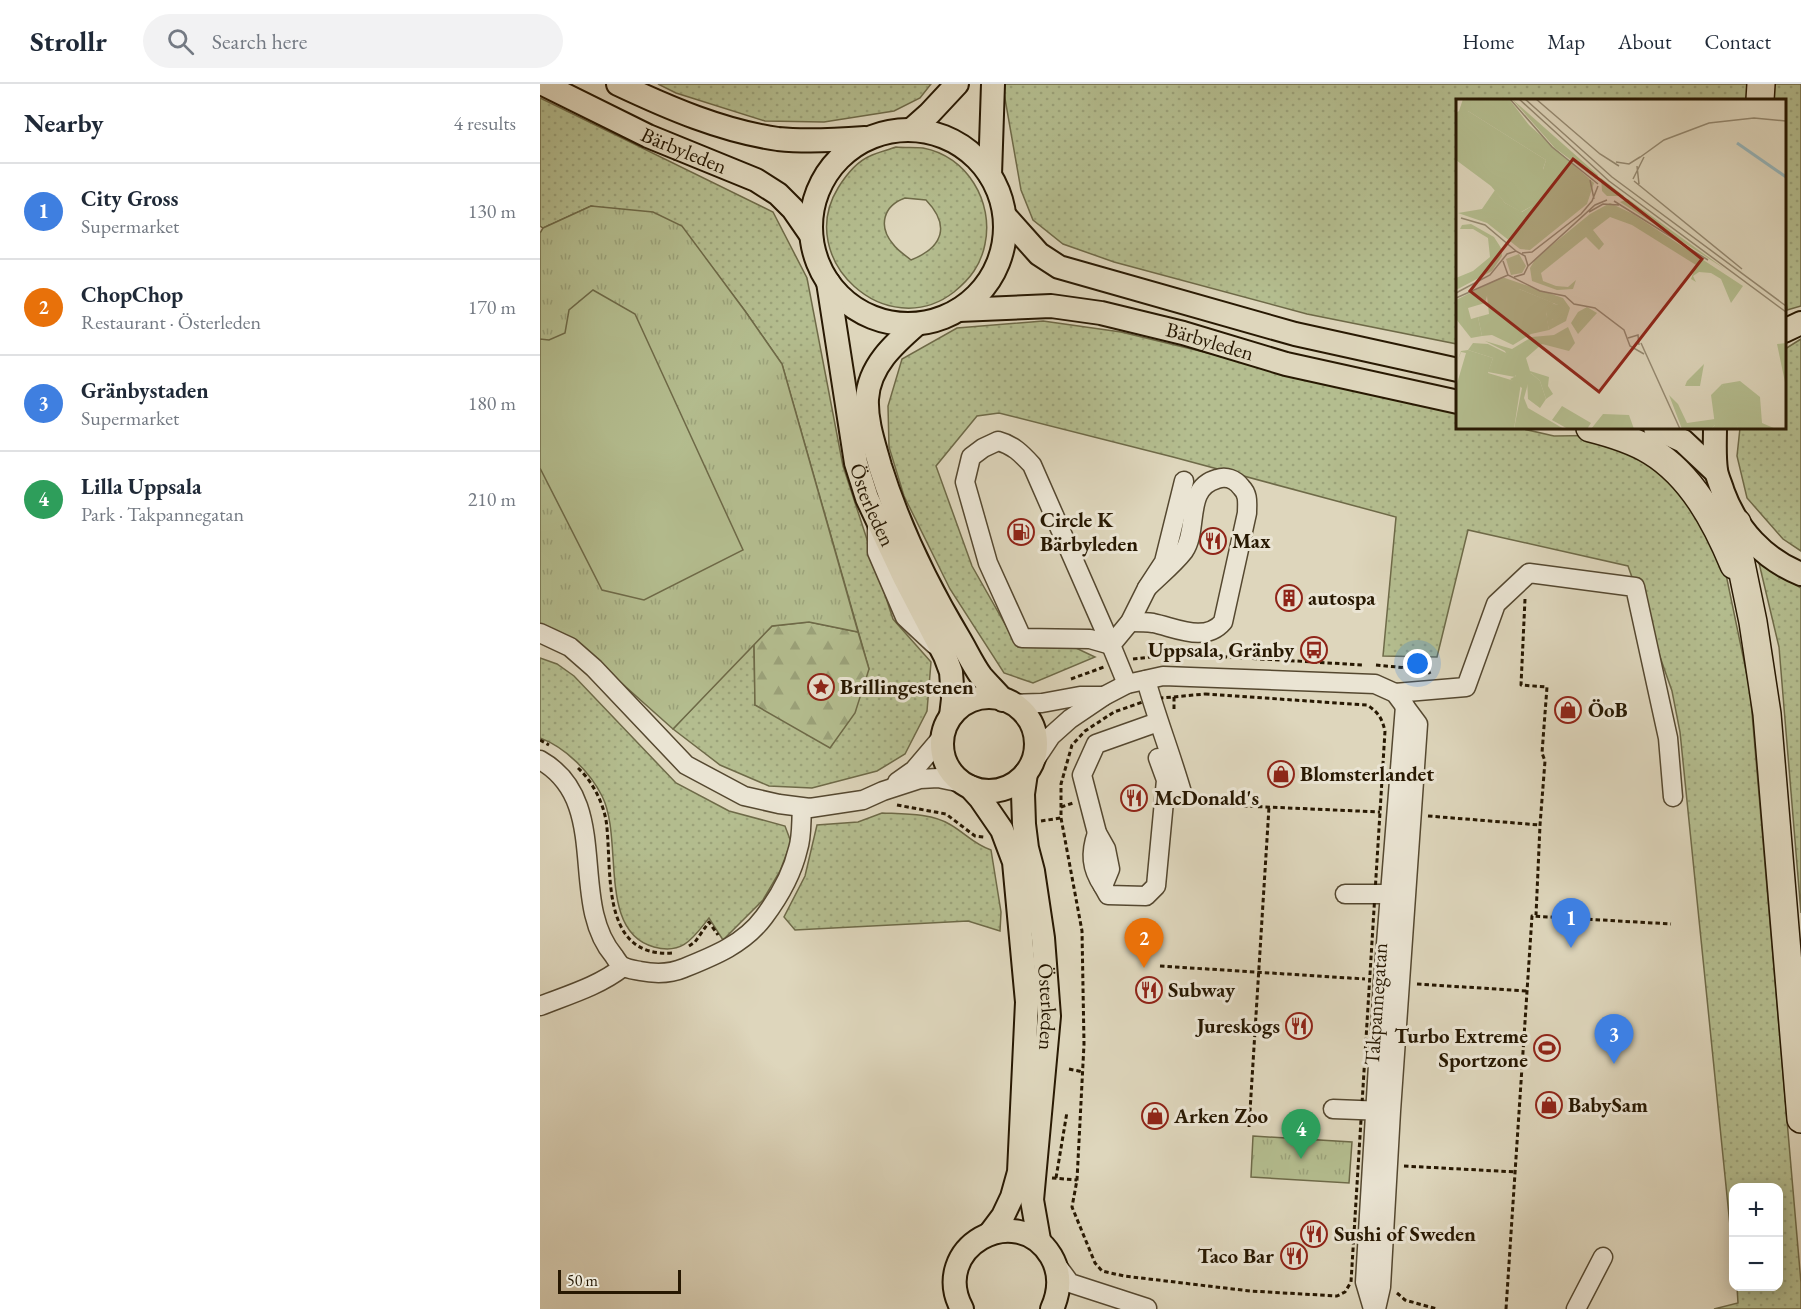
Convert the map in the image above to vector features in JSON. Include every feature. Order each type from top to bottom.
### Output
[{"type":"highway","points":[[1760,99],[1761,84]]},
{"type":"highway","points":[[1593,429],[1649,450],[1674,468],[1696,494],[1713,521],[1748,597]]},
{"type":"highway","points":[[1737,523],[1739,554],[1767,714],[1801,1119]]},
{"type":"main road","name":"Bärbyleden","points":[[543,84],[648,136],[756,180],[778,194],[811,235]]},
{"type":"main road","name":"Bärbyleden","points":[[618,84],[669,108],[725,128],[779,139],[825,141],[870,138]]},
{"type":"main road","points":[[911,130],[957,84]]},
{"type":"main road","points":[[990,175],[993,84]]},
{"type":"main road","points":[[911,130],[934,133],[956,143],[975,157],[990,175],[1000,195],[1005,216],[1004,244],[996,270],[981,293],[959,310],[939,320],[916,324],[891,323],[866,315],[845,301],[828,282],[816,259],[811,235],[813,205],[825,177],[845,154],[870,138],[890,132],[911,130]]},
{"type":"main road","name":"Bärbyleden","points":[[1005,216],[1039,254],[1059,267],[1295,334],[1456,370]]},
{"type":"main road","name":"Österleden","points":[[828,282],[856,463],[867,498],[951,672],[953,699],[947,726]]},
{"type":"main road","name":"Bärbyleden","points":[[959,310],[1052,306],[1101,313],[1183,333],[1286,364],[1456,402]]},
{"type":"main road","points":[[1786,330],[1801,323]]},
{"type":"main road","name":"Österleden","points":[[916,324],[894,344],[878,365],[867,398],[870,433],[889,492],[912,549],[936,597],[981,676],[1007,702]]},
{"type":"main road","points":[[1657,429],[1683,441],[1716,472]]},
{"type":"main road","points":[[1715,429],[1716,472],[1728,506],[1737,523],[1757,546],[1784,567],[1801,574]]},
{"type":"main road","points":[[989,697],[1007,702],[1025,715],[1034,731],[1035,748],[1028,769],[1017,782],[1000,789],[982,791],[966,785],[954,776],[944,758],[947,726],[962,706],[974,700],[989,697]]},
{"type":"main road","name":"Österleden","points":[[1028,769],[1023,794],[1024,824],[1043,938],[1049,1016],[1032,1200],[1039,1240]]},
{"type":"main road","name":"Österleden","points":[[966,785],[980,798],[1002,830],[1014,862],[1027,1002],[1019,1172],[1012,1197],[1003,1216],[991,1232]]},
{"type":"main road","points":[[962,1309],[957,1301],[954,1283],[957,1265],[963,1254],[975,1241],[991,1232],[1016,1231],[1039,1240],[1056,1264],[1059,1280],[1052,1309]]},
{"type":"street","points":[[1111,645],[1090,639],[1022,638],[988,563],[965,482],[971,457],[983,448],[998,441],[1010,444],[1032,465],[1111,645],[1127,684]]},
{"type":"street","points":[[1130,622],[1152,623],[1175,630],[1202,633],[1216,630],[1223,621],[1247,513],[1248,498],[1242,487],[1224,477],[1212,480],[1204,486],[1197,495],[1191,530],[1183,552],[1147,588]]},
{"type":"street","points":[[1111,645],[1130,622],[1147,588],[1164,562],[1184,481]]},
{"type":"street","points":[[1028,769],[1051,736],[1070,718],[1127,684],[1163,676],[1375,684],[1400,700],[1466,687],[1496,604],[1529,573],[1635,587],[1668,738],[1673,797]]},
{"type":"street","points":[[540,633],[570,647],[594,668],[686,765],[744,796],[802,808],[889,798],[920,779],[938,778],[966,785]]},
{"type":"street","points":[[1146,680],[1151,699],[1166,718],[1171,753],[1189,797]]},
{"type":"street","points":[[1007,702],[1042,703],[1080,696],[1104,696]]},
{"type":"street","name":"Takpannegatan","points":[[1375,1309],[1381,1287],[1376,1111],[1391,894],[1400,700]]},
{"type":"street","points":[[1158,758],[1166,780],[1156,886],[1146,896],[1108,895],[1103,886],[1110,869],[1106,849],[1097,833],[1082,775],[1096,744],[1166,718]]},
{"type":"street","points":[[889,798],[914,770],[947,726]]},
{"type":"street","points":[[547,754],[554,768],[572,792],[582,819],[589,860],[594,915],[603,944],[622,967],[662,974],[679,970],[728,949],[756,928],[782,893],[799,849],[802,808]]},
{"type":"street","points":[[1346,894],[1391,894]]},
{"type":"street","points":[[540,1006],[611,977],[622,967]]},
{"type":"street","points":[[1333,1109],[1376,1111]]},
{"type":"street","points":[[1576,1309],[1603,1257]]},
{"type":"street","points":[[1056,1264],[1070,1283],[1147,1309]]},
{"type":"path","points":[[1525,597],[1521,685],[1547,687],[1542,753],[1545,761],[1536,916]]},
{"type":"path","points":[[1205,694],[1367,705],[1376,711],[1382,720],[1385,731],[1380,812],[1391,894],[1370,980],[1376,1111],[1351,1282],[1345,1292],[1337,1296],[1250,1291],[1124,1276],[1102,1271],[1095,1263],[1072,1207],[1077,1180],[1083,1072],[1082,931],[1061,818],[1061,784],[1072,745],[1085,731],[1114,712],[1151,699],[1205,694]]},
{"type":"path","points":[[1166,718],[1174,697]]},
{"type":"path","points":[[540,740],[547,754]]},
{"type":"path","points":[[574,765],[586,776],[599,798],[606,819],[613,910],[625,933],[640,948],[660,954],[678,952]]},
{"type":"path","points":[[1189,797],[1196,804],[1380,812]]},
{"type":"path","points":[[889,798],[946,814],[975,836],[990,838],[1002,830]]},
{"type":"path","points":[[1249,1127],[1269,807]]},
{"type":"path","points":[[1423,816],[1540,825]]},
{"type":"path","points":[[1024,824],[1061,818]]},
{"type":"path","points":[[1506,1309],[1532,916],[1671,924]]},
{"type":"path","points":[[686,947],[695,942],[709,922],[728,949]]},
{"type":"path","points":[[1160,966],[1370,980]]},
{"type":"path","points":[[1412,984],[1528,991]]},
{"type":"path","points":[[1069,1069],[1083,1072]]},
{"type":"path","points":[[1056,1179],[1067,1112]]},
{"type":"path","points":[[1401,1166],[1516,1172]]},
{"type":"green space","points":[[658,84],[931,84],[920,98],[894,111],[824,122],[765,121],[676,93]]},
{"type":"green space","points":[[1005,84],[1751,84],[1750,99],[1456,99],[1456,344],[1307,314],[1114,262],[1063,244],[1033,220],[1021,190],[1004,93]]},
{"type":"green space","points":[[1774,84],[1801,84],[1801,306],[1787,310],[1786,99],[1773,99]]},
{"type":"green space","points":[[540,98],[773,212],[807,278],[843,466],[893,619],[931,662],[927,711],[905,754],[877,771],[812,788],[769,786],[720,765],[673,729],[754,643],[755,705],[869,669],[782,364],[681,226],[591,206],[543,228],[540,226]]},
{"type":"green space","points":[[896,147],[923,148],[953,160],[974,183],[985,212],[987,228],[985,244],[981,259],[974,271],[954,292],[928,305],[901,308],[876,301],[854,286],[838,266],[828,242],[828,215],[841,183],[860,162]],"holes":[[[905,198],[926,200],[938,218],[941,227],[940,234],[931,249],[911,260],[888,237],[884,224],[885,217],[892,206]]]},
{"type":"green space","points":[[591,206],[653,212],[682,226],[782,364],[858,632],[809,622],[772,626],[673,729],[572,639],[540,627],[540,233],[543,228]]},
{"type":"green space","points":[[593,290],[635,314],[743,550],[644,600],[602,590],[540,468],[540,339],[549,340],[565,333],[569,310]]},
{"type":"green space","points":[[1043,321],[1121,332],[1456,413],[1456,429],[1523,429],[1554,436],[1624,435],[1711,502],[1750,690],[1801,1283],[1801,1309],[1714,1309],[1738,1303],[1737,1291],[1783,1291],[1783,1183],[1729,1183],[1729,1216],[1680,732],[1672,691],[1628,566],[1468,530],[1437,657],[1383,656],[1396,517],[999,413],[977,416],[936,466],[972,566],[1018,647],[1076,648],[1095,657],[1033,683],[1004,673],[950,589],[904,496],[889,447],[888,406],[902,359],[957,328]]},
{"type":"green space","points":[[1801,339],[1801,551],[1783,539],[1747,498],[1737,456],[1740,429],[1786,429],[1786,348]]},
{"type":"green space","points":[[1759,563],[1801,588],[1801,913],[1779,647]]},
{"type":"green space","points":[[809,622],[858,632],[869,669],[855,713],[830,748],[755,705],[754,643],[772,626]]},
{"type":"green space","points":[[540,658],[557,664],[574,676],[676,783],[729,811],[785,826],[791,842],[780,871],[763,900],[723,940],[709,918],[692,938],[673,949],[654,947],[636,938],[625,923],[618,904],[608,814],[602,796],[591,778],[576,761],[559,747],[540,738]]},
{"type":"green space","points":[[882,813],[935,818],[951,825],[991,850],[1001,912],[1000,931],[968,921],[795,930],[784,917],[805,876],[817,825],[858,822]]},
{"type":"green space","points":[[1253,1136],[1352,1142],[1349,1183],[1251,1177]]},
{"type":"place","name":"Circle K Bärbyleden","points":[[1021,532]]},
{"type":"place","name":"Max","points":[[1213,541]]},
{"type":"place","name":"autospa","points":[[1289,598]]},
{"type":"place","name":"Uppsala, Gränby","points":[[1314,650]]},
{"type":"place","name":"Brillingestenen","points":[[821,687]]},
{"type":"place","name":"ÖoB","points":[[1568,710]]},
{"type":"place","name":"Blomsterlandet","points":[[1281,774]]},
{"type":"place","name":"McDonald's","points":[[1134,798]]},
{"type":"place","name":"City Gross","points":[[1571,948]]},
{"type":"place","name":"ChopChop","points":[[1144,968]]},
{"type":"place","name":"Subway","points":[[1149,990]]},
{"type":"place","name":"Jureskogs","points":[[1299,1026]]},
{"type":"place","name":"Turbo Extreme Sportzone","points":[[1547,1048]]},
{"type":"place","name":"Gränbystaden","points":[[1614,1064]]},
{"type":"place","name":"BabySam","points":[[1549,1105]]},
{"type":"place","name":"Arken Zoo","points":[[1155,1116]]},
{"type":"place","name":"Lilla Uppsala","points":[[1301,1159]]},
{"type":"place","name":"Sushi of Sweden","points":[[1314,1234]]},
{"type":"place","name":"Taco Bar","points":[[1294,1256]]}]
